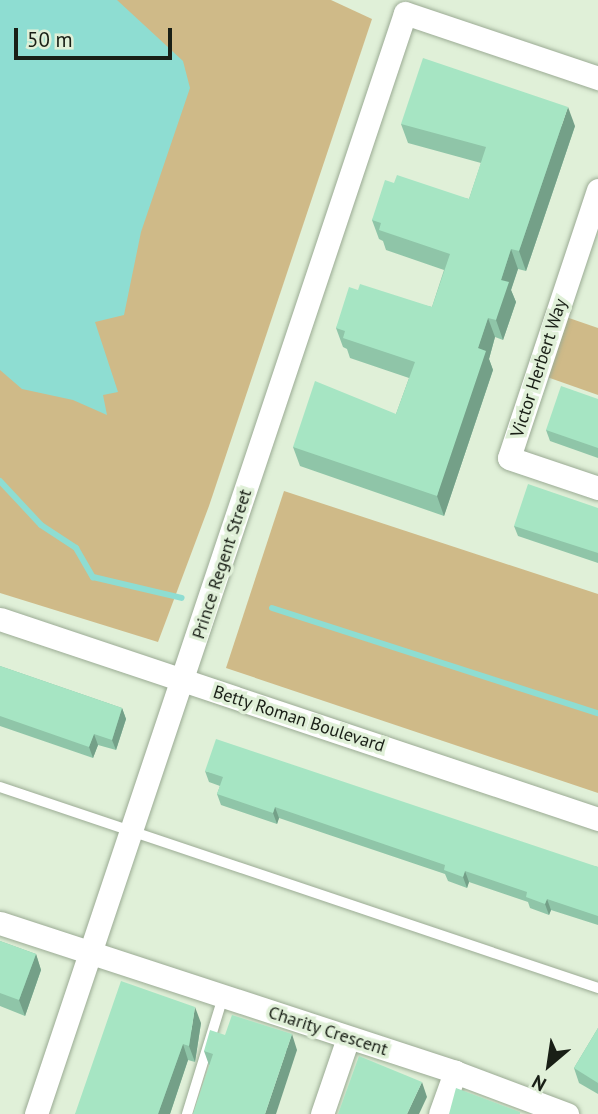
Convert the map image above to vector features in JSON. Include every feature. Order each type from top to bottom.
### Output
[{"type":"street","name":"Prince Regent Street","points":[[36,1114],[87,954],[185,681],[405,13],[598,78]]},
{"type":"street","name":"Victor Herbert Way","points":[[596,205],[509,458],[598,488]]},
{"type":"street","name":"Betty Roman Boulevard","points":[[0,619],[598,819]]},
{"type":"street","name":"Charity Crescent","points":[[0,923],[87,954],[455,1072],[566,1114]]},
{"type":"street","points":[[322,1114],[348,1038]]},
{"type":"street","points":[[440,1114],[455,1072]]},
{"type":"lane","points":[[0,787],[598,988]]},
{"type":"lane","points":[[187,1114],[223,997]]},
{"type":"shaded area","points":[[0,0],[331,0],[372,19],[209,506],[158,642],[0,593]]},
{"type":"shaded area","points":[[566,317],[598,328],[598,395],[547,377]]},
{"type":"shaded area","points":[[284,491],[598,594],[598,793],[226,668]]},
{"type":"water","points":[[0,0],[117,0],[183,61],[190,88],[141,232],[124,315],[95,322],[118,392],[103,395],[107,415],[73,400],[22,389],[0,370]]},
{"type":"building","points":[[423,58],[568,107],[519,251],[511,249],[501,280],[509,282],[496,320],[488,318],[478,348],[486,351],[437,496],[293,447],[315,381],[396,414],[415,362],[343,338],[345,331],[336,328],[349,287],[358,290],[360,284],[432,307],[450,254],[379,230],[381,223],[372,220],[385,180],[394,183],[397,175],[469,199],[486,147],[401,124]]},
{"type":"building","points":[[561,386],[598,399],[598,448],[546,430]]},
{"type":"building","points":[[528,484],[598,508],[598,553],[514,526]]},
{"type":"building","points":[[0,666],[122,708],[112,740],[94,734],[89,747],[0,716]]},
{"type":"building","points":[[216,739],[598,867],[598,916],[547,899],[545,904],[526,897],[527,892],[465,871],[463,877],[444,870],[445,865],[275,807],[273,813],[217,794],[223,777],[205,771]]},
{"type":"building","points":[[0,941],[36,954],[19,1000],[0,993]]},
{"type":"building","points":[[121,981],[195,1007],[189,1046],[183,1044],[158,1114],[75,1114]]},
{"type":"building","points":[[232,1015],[292,1034],[265,1114],[193,1114],[213,1054],[204,1051],[210,1030],[225,1035]]},
{"type":"building","points":[[598,1028],[598,1083],[574,1068]]},
{"type":"building","points":[[359,1056],[422,1082],[407,1114],[338,1114]]},
{"type":"building","points":[[456,1088],[520,1112],[520,1114],[449,1114]]},
{"type":"waterway","points":[[0,481],[41,525],[76,548],[93,577],[182,598]]},
{"type":"waterway","points":[[272,608],[598,713]]}]
